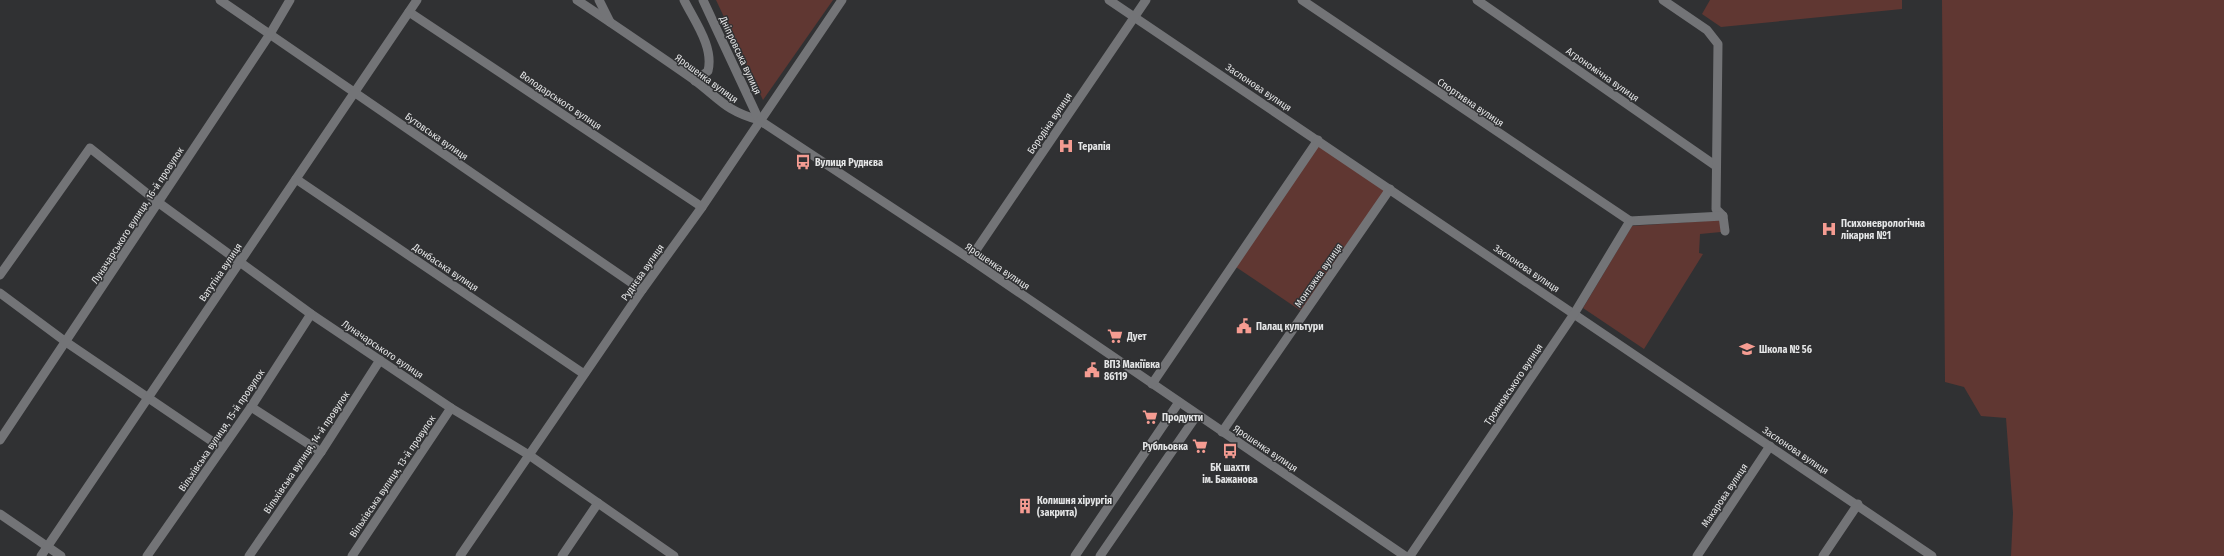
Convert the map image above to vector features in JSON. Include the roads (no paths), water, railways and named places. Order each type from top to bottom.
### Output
[{"type":"street","name":"Бутовська вулиця","points":[[220,0],[642,290]]},
{"type":"street","name":"Луначарського вулиця, 16-й провулок","points":[[0,440],[159,203],[270,34],[290,0]]},
{"type":"street","name":"Ватутіна вулиця","points":[[41,556],[417,0]]},
{"type":"street","name":"Ярошенка вулиця","points":[[577,0],[695,81],[722,103],[737,113],[759,120],[970,259],[1405,556]]},
{"type":"street","points":[[599,0],[610,23]]},
{"type":"street","points":[[684,0],[708,49],[710,62],[708,71],[695,81]]},
{"type":"street","name":"Дніпровська вулиця","points":[[703,0],[759,120]]},
{"type":"street","name":"Руднєва вулиця","points":[[460,556],[642,290],[702,207],[759,120],[842,0]]},
{"type":"street","name":"Заслонова вулиця","points":[[1109,0],[1858,504],[1927,554]]},
{"type":"street","name":"Бородіна вулиця","points":[[970,259],[1146,0]]},
{"type":"street","name":"Спортивна вулиця","points":[[1302,0],[1630,221]]},
{"type":"street","name":"Агрономічна вулиця","points":[[1477,0],[1716,166]]},
{"type":"street","points":[[1663,0],[1707,30],[1718,44],[1716,209],[1723,216],[1725,231]]},
{"type":"street","name":"Володарського вулиця","points":[[409,12],[702,207]]},
{"type":"street","points":[[1152,384],[1318,140]]},
{"type":"street","name":"Луначарського вулиця","points":[[0,275],[90,148],[159,203],[241,261],[311,314],[451,408],[528,455],[598,503],[663,553],[674,556]]},
{"type":"street","name":"Донбаська вулиця","points":[[296,179],[584,374]]},
{"type":"street","name":"Монтажна вулиця","points":[[1222,432],[1390,189]]},
{"type":"street","points":[[1630,221],[1723,216]]},
{"type":"street","name":"Трояновського вулиця","points":[[1410,556],[1574,314],[1630,221]]},
{"type":"street","points":[[0,293],[66,342],[222,448]]},
{"type":"street","name":"Вільхівська вулиця, 15-й провулок","points":[[147,556],[251,407],[311,314]]},
{"type":"street","name":"Вільхівська вулиця, 14-й провулок","points":[[249,556],[321,452],[380,360]]},
{"type":"street","points":[[1075,556],[1179,402]]},
{"type":"street","points":[[251,407],[321,452]]},
{"type":"street","name":"Вільхівська вулиця, 13-й провулок","points":[[352,556],[451,408]]},
{"type":"street","points":[[1100,556],[1197,415]]},
{"type":"street","name":"Макарова вулиця","points":[[1696,556],[1770,446]]},
{"type":"street","points":[[562,556],[598,503]]},
{"type":"street","points":[[1823,556],[1858,504]]},
{"type":"street","points":[[0,514],[61,556]]},
{"type":"place","name":"Терапія","points":[[1066,146]]},
{"type":"place","name":"Вулиця Руднєва","points":[[803,162]]},
{"type":"place","name":"Психоневрологічна лікарня №1","points":[[1829,229]]},
{"type":"place","name":"Палац культури","points":[[1244,326]]},
{"type":"place","name":"Дует","points":[[1115,336]]},
{"type":"place","name":"Школа № 56","points":[[1747,349]]},
{"type":"place","name":"ВПЗ Макіївка 86119","points":[[1092,370]]},
{"type":"place","name":"Продукти","points":[[1150,417]]},
{"type":"place","name":"Рубльовка","points":[[1200,446]]},
{"type":"place","name":"БК шахти ім. Бажанова","points":[[1230,451]]},
{"type":"place","name":"Колишня хірургія (закрита)","points":[[1025,506]]}]
